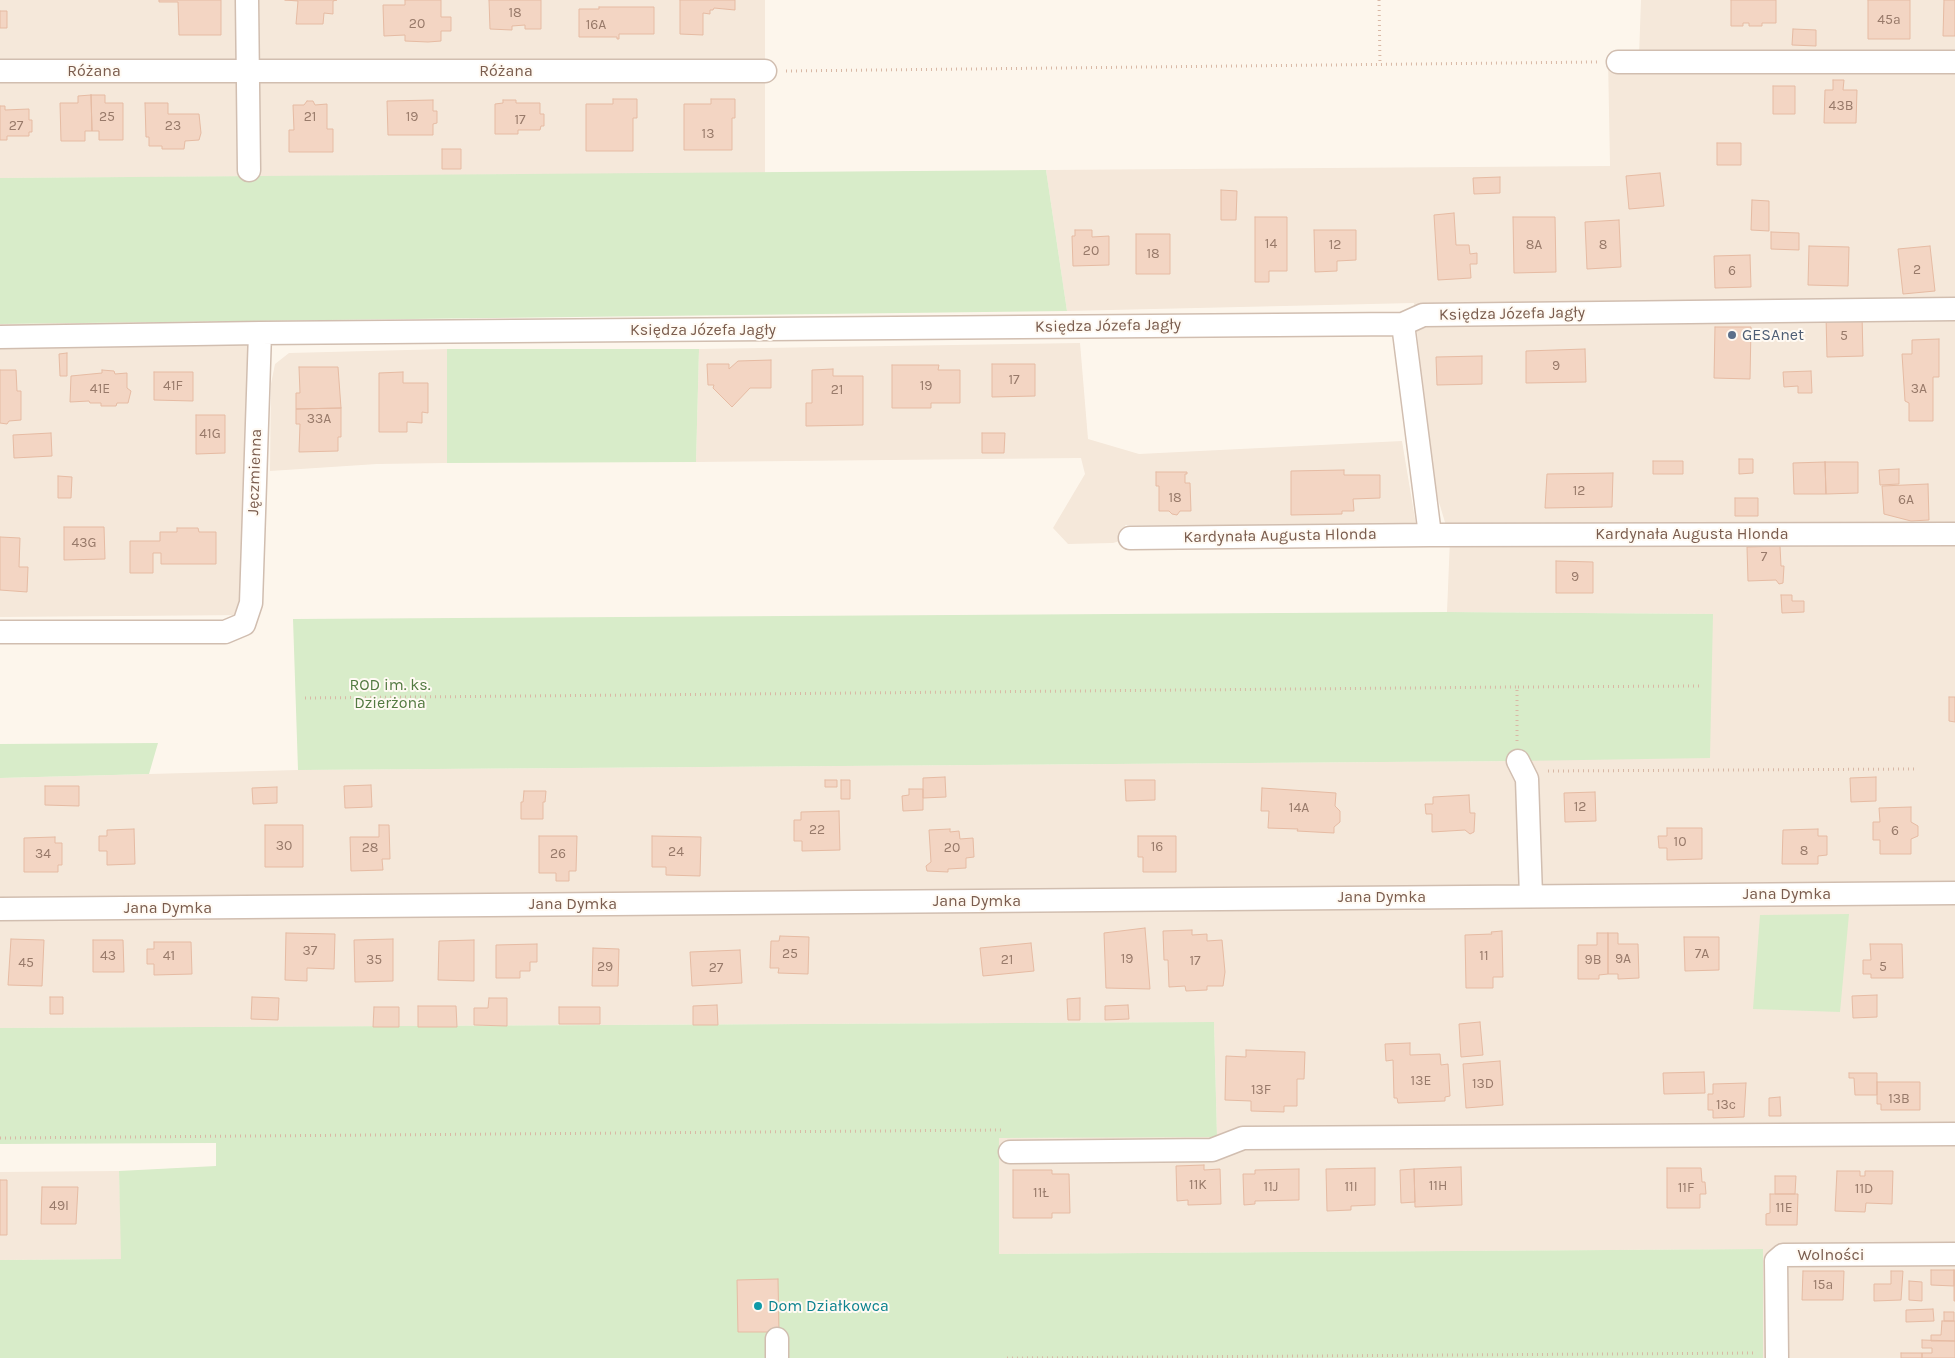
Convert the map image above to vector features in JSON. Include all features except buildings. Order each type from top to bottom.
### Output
[{"type":"street","points":[[247,0],[249,170]]},
{"type":"street","points":[[1618,62],[1955,62]]},
{"type":"street","name":"Różana","points":[[0,71],[765,71]]},
{"type":"street","name":"Księdza Józefa Jagły","points":[[260,333],[1403,324],[1422,315],[1955,309]]},
{"type":"street","points":[[1403,324],[1430,534]]},
{"type":"street","points":[[0,337],[260,333]]},
{"type":"street","name":"Jęczmienna","points":[[0,632],[225,632],[244,624],[251,603],[260,333]]},
{"type":"street","name":"Kardynała Augusta Hlonda","points":[[1130,538],[1430,534],[1955,534]]},
{"type":"street","points":[[1522,770],[1531,896]]},
{"type":"street","name":"Jana Dymka","points":[[0,909],[1955,893]]},
{"type":"street","points":[[1010,1152],[1212,1150],[1242,1138],[1955,1134]]},
{"type":"street","name":"Wolności","points":[[1770,1355],[1776,1261],[1783,1255],[1955,1254]]},
{"type":"path","points":[[1379,0],[1380,65]]},
{"type":"path","points":[[765,71],[1618,62]]},
{"type":"path","points":[[305,698],[1702,686]]},
{"type":"path","points":[[1517,687],[1522,770],[1914,769]]},
{"type":"path","points":[[0,1138],[1008,1130]]},
{"type":"path","points":[[1008,1358],[1770,1355]]},
{"type":"shaded area","points":[[0,0],[765,0],[765,173],[0,178]]},
{"type":"shaded area","points":[[1641,0],[1955,0],[1955,1358],[1763,1358],[1762,1249],[999,1254],[999,1138],[1217,1136],[1214,1022],[0,1028],[0,778],[298,770],[1518,761],[1713,614],[1447,612],[1450,539],[1438,499],[1429,449],[1414,303],[1067,311],[1046,170],[1610,166],[1608,57],[1639,56]]},
{"type":"shaded area","points":[[247,321],[249,615],[0,617],[0,324]]},
{"type":"shaded area","points":[[1080,343],[1088,439],[1139,454],[1402,441],[1416,525],[1125,525],[1130,538],[1113,543],[1068,544],[1053,528],[1085,474],[1081,458],[696,462],[699,349]]},
{"type":"shaded area","points":[[447,349],[447,463],[377,464],[270,471],[271,384],[275,364],[289,353]]},
{"type":"shaded area","points":[[119,1171],[122,1259],[0,1260],[0,1172]]},
{"type":"green space","points":[[1046,170],[1067,311],[0,324],[0,178]]},
{"type":"green space","points":[[447,349],[699,349],[696,462],[447,463]]},
{"type":"green space","name":"ROD im. ks. Dzierżona","points":[[1447,612],[1713,614],[1710,758],[298,770],[293,619]]},
{"type":"green space","points":[[158,743],[149,774],[0,778],[0,744]]},
{"type":"green space","points":[[1849,914],[1840,1012],[1753,1009],[1760,915]]},
{"type":"green space","points":[[1214,1022],[1217,1137],[999,1138],[999,1254],[1763,1249],[1763,1358],[0,1358],[0,1260],[121,1259],[119,1171],[216,1166],[216,1143],[0,1144],[0,1028]]},
{"type":"place","name":"GESAnet","points":[[1732,335]]},
{"type":"place","name":"Dom Działkowca","points":[[758,1306]]}]
